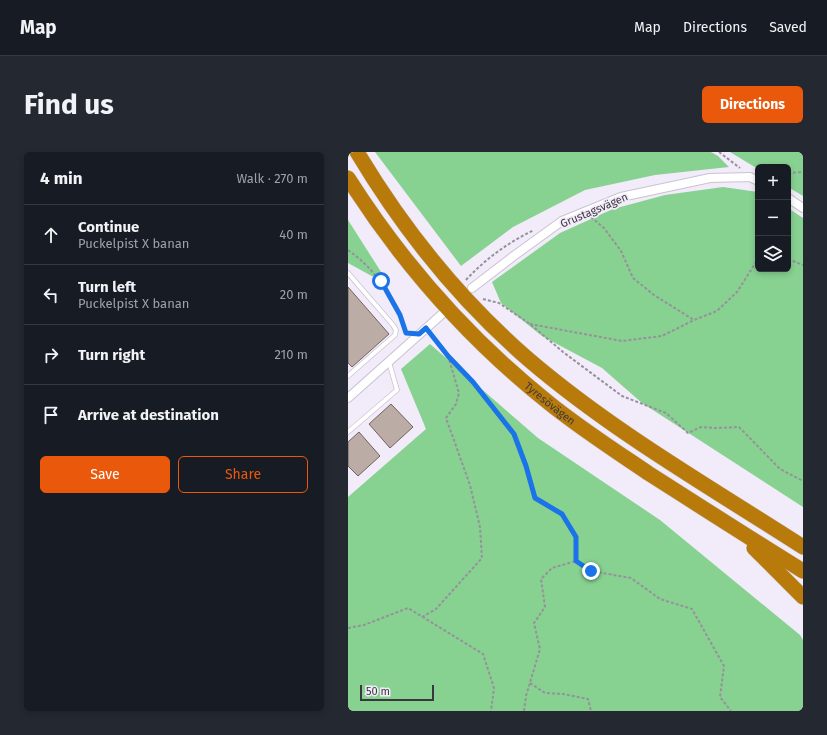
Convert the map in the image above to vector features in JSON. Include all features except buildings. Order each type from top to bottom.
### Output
[{"type":"highway","name":"Tyresövägen","points":[[357,152],[402,221],[439,268],[468,300],[528,358],[594,411],[631,437],[803,547]]},
{"type":"highway","name":"Tyresövägen","points":[[348,178],[388,237],[424,281],[479,340],[515,375],[548,403],[595,438],[803,572]]},
{"type":"highway","points":[[734,528],[803,597]]},
{"type":"street","name":"Grustagsvägen","points":[[472,288],[562,222],[621,197],[710,178],[750,178],[755,180]]},
{"type":"street","points":[[791,200],[803,208]]},
{"type":"street","points":[[348,398],[441,315]]},
{"type":"lane","points":[[348,273],[396,330],[395,335],[348,376]]},
{"type":"lane","points":[[348,432],[397,390],[389,361]]},
{"type":"path","points":[[719,152],[744,171],[750,178]]},
{"type":"path","points":[[791,173],[803,172]]},
{"type":"path","points":[[585,212],[604,228],[621,251],[632,278],[654,295],[694,320]]},
{"type":"path","points":[[348,250],[361,259],[381,281],[400,315],[406,333],[419,334]]},
{"type":"path","points":[[791,260],[803,265]]},
{"type":"path","points":[[530,324],[622,341],[662,336],[694,320],[717,311],[737,292],[755,263]]},
{"type":"path","points":[[479,298],[499,303],[530,324],[563,352],[622,396],[666,413],[688,433],[701,427],[739,427],[780,469],[803,482]]},
{"type":"path","points":[[426,328],[448,356],[473,382],[514,434],[526,466],[535,498],[562,514],[576,537],[576,561]]},
{"type":"path","points":[[422,617],[436,609],[482,558],[480,527],[470,485],[446,418],[456,404],[459,393],[448,356]]},
{"type":"path","points":[[524,711],[526,696],[540,649],[534,623],[545,607],[541,579],[552,568],[576,561],[591,571],[630,578],[660,599],[692,610],[724,666],[720,697],[731,711]]},
{"type":"path","points":[[348,628],[364,625],[408,608],[483,654],[494,688],[491,711]]},
{"type":"path","points":[[530,682],[545,693],[563,694],[588,699],[591,711]]},
{"type":"green space","points":[[375,152],[711,152],[718,156],[729,167],[655,175],[585,190],[513,227],[461,266]]},
{"type":"green space","points":[[730,152],[803,152],[803,196],[791,189],[791,164],[755,164],[755,167]]},
{"type":"green space","points":[[723,187],[755,192],[755,272],[791,272],[791,210],[803,218],[803,507],[642,403],[602,368],[542,336],[501,303],[492,282],[560,233],[613,209],[665,195]]},
{"type":"green space","points":[[348,220],[390,286],[348,263]]},
{"type":"green space","points":[[430,344],[538,438],[660,520],[800,635],[803,640],[803,711],[348,711],[348,497],[426,429],[401,369]]},
{"type":"route","points":[[381,281],[400,315],[406,333],[419,334],[426,328],[448,356],[473,382],[514,434],[526,466],[535,498],[562,514],[576,537],[576,561],[591,571]]}]
